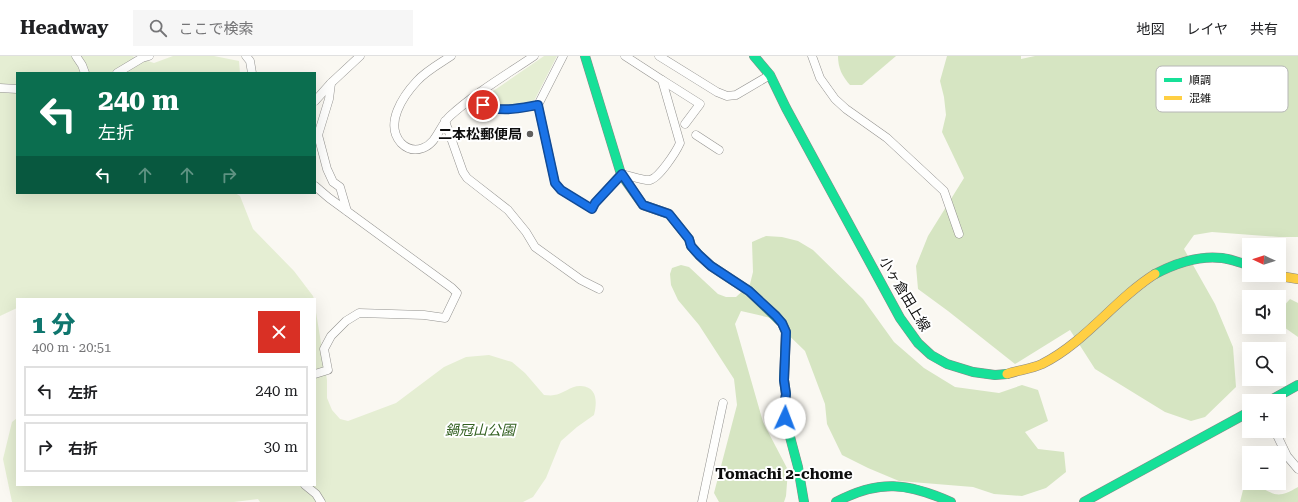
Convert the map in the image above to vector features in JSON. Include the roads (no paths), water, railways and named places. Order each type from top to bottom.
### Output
[{"type":"street","points":[[76,56],[85,72]]},
{"type":"street","points":[[119,72],[142,58],[149,56]]},
{"type":"street","points":[[246,56],[250,61],[252,72]]},
{"type":"street","points":[[316,100],[331,83],[360,56]]},
{"type":"street","points":[[451,56],[428,72],[417,82],[400,105],[394,118],[394,129],[398,139],[408,148],[421,149],[427,146],[445,121],[476,96],[534,56]]},
{"type":"street","points":[[563,56],[538,105],[555,183],[561,190],[592,209],[595,203],[622,174]]},
{"type":"street","points":[[585,56],[622,174],[643,205],[669,214],[689,239],[691,246],[699,255],[711,266],[749,291],[782,323],[786,332],[784,380],[786,394],[784,408],[785,418],[798,468],[804,502]]},
{"type":"street","points":[[625,56],[700,104],[685,124]]},
{"type":"street","points":[[659,56],[727,96],[736,95],[770,75]]},
{"type":"street","name":"小ヶ倉田上線","points":[[754,56],[770,75],[786,108],[900,318],[918,343],[941,361],[966,372],[999,376],[1035,367],[1051,359],[1092,327],[1146,279],[1168,267],[1194,258],[1216,257],[1242,264]]},
{"type":"street","points":[[812,56],[820,78],[835,99],[846,109],[887,138],[944,191],[959,234]]},
{"type":"street","points":[[622,174],[649,180],[655,177],[676,152],[680,143],[662,80]]},
{"type":"street","points":[[331,83],[329,99],[318,136],[327,169],[333,182],[340,187],[347,211]]},
{"type":"street","points":[[0,88],[16,89]]},
{"type":"street","points":[[483,105],[491,109],[502,110],[538,105]]},
{"type":"street","points":[[445,121],[466,178],[508,210],[526,232],[535,247],[581,280],[599,289]]},
{"type":"street","points":[[696,135],[719,150]]},
{"type":"street","points":[[316,187],[457,293],[445,318],[424,315],[359,313],[346,321],[331,336],[324,349],[328,370],[316,374]]},
{"type":"street","points":[[1286,277],[1298,279]]},
{"type":"street","points":[[1282,394],[1298,385]]},
{"type":"street","points":[[702,502],[723,403]]},
{"type":"street","points":[[1084,502],[1242,416]]},
{"type":"street","points":[[1279,438],[1288,456],[1298,469]]},
{"type":"street","points":[[305,486],[316,494],[321,502]]},
{"type":"street","points":[[836,502],[850,494],[870,488],[884,486],[920,489],[951,502]]},
{"type":"place","name":"二本松郵便局","points":[[530,134]]},
{"type":"district","name":"Tomachi 2-chome","points":[[784,474]]},
{"type":"park label","name":"鍋冠山公園","points":[[480,430]]}]
